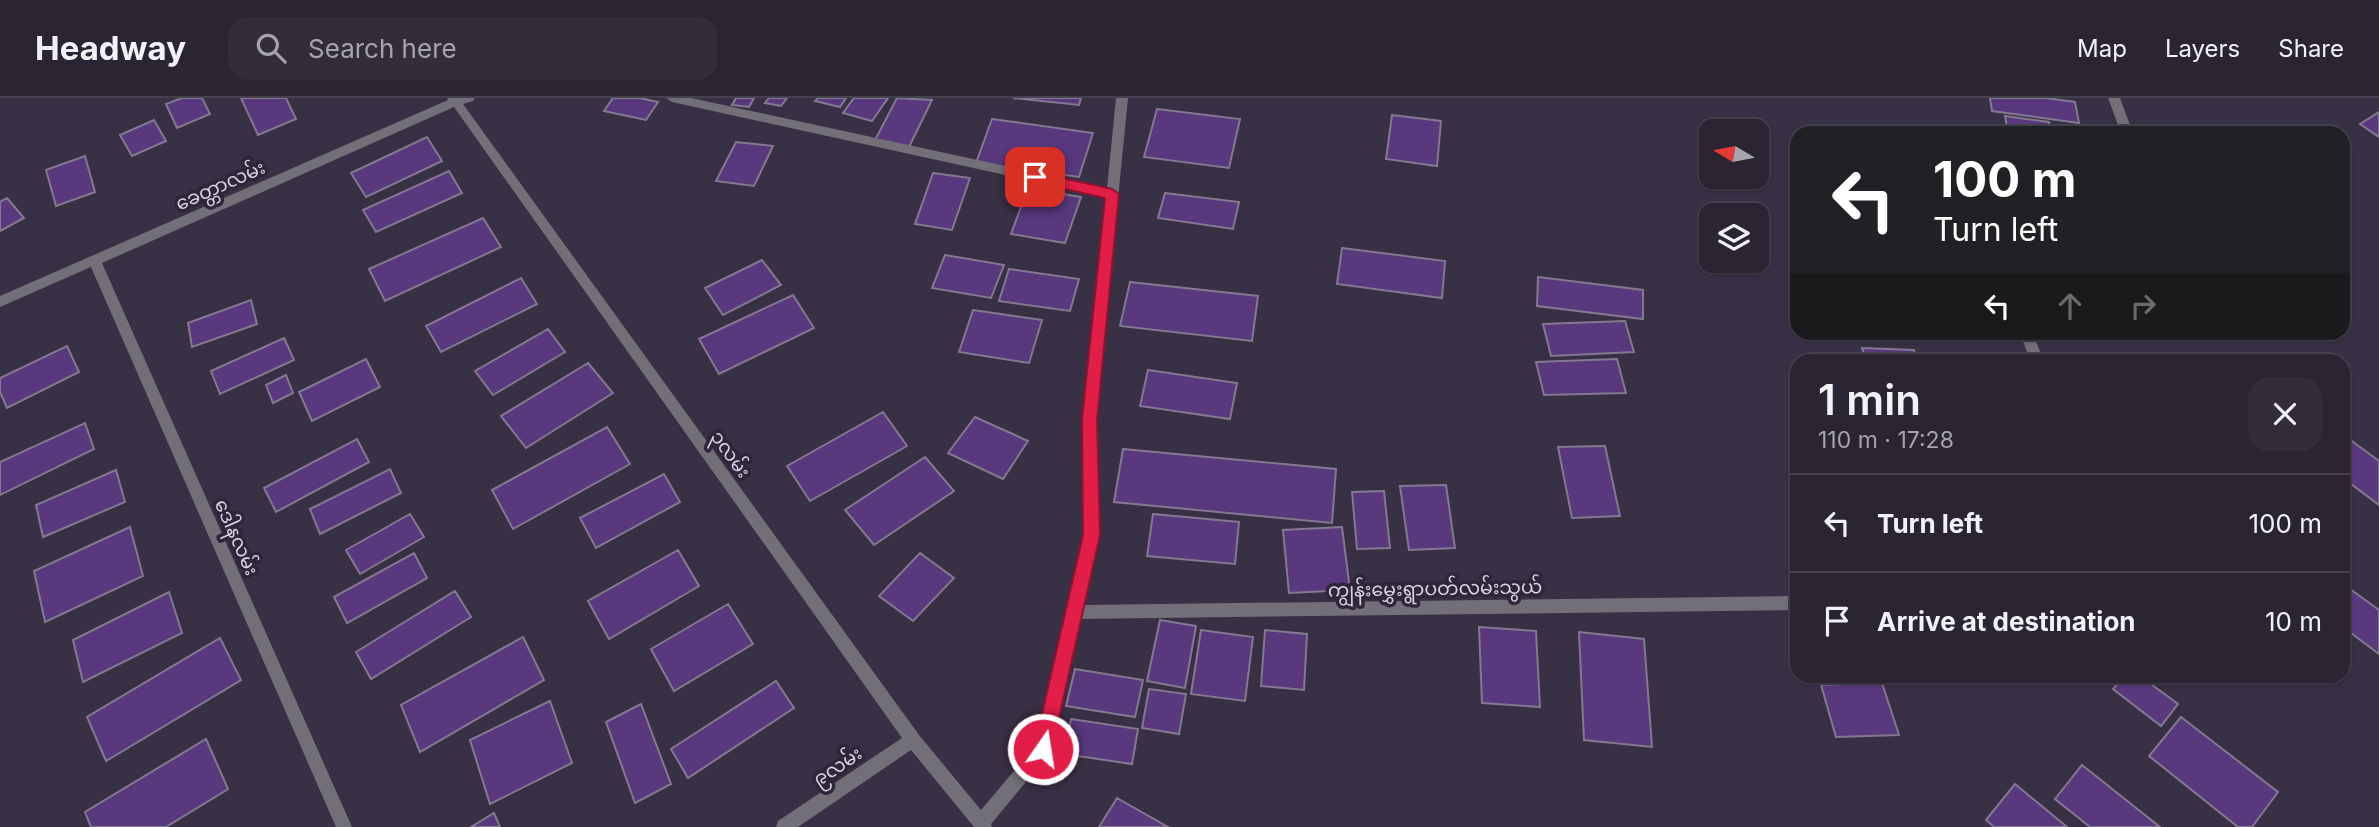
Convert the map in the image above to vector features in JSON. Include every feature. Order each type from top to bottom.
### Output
[{"type":"street","points":[[672,98],[1112,194]]},
{"type":"street","points":[[983,825],[1043,749],[1092,535],[1090,420],[1122,98]]},
{"type":"street","points":[[2114,98],[2124,126]]},
{"type":"street","name":"ခေတ္တာလမ်း","points":[[0,302],[459,99]]},
{"type":"street","name":"၃လမ်း","points":[[459,99],[913,740],[983,825]]},
{"type":"street","name":"ဒေါနလမ်း","points":[[95,262],[344,827]]},
{"type":"street","name":"ကျွန်းမွှေးရွာပတ်လမ်းသွယ်","points":[[1073,612],[1790,603]]},
{"type":"street","name":"၉လမ်း","points":[[784,827],[913,740]]},
{"type":"building","points":[[182,98],[202,98],[210,114],[177,128],[166,104]]},
{"type":"building","points":[[241,98],[286,98],[296,119],[258,135]]},
{"type":"building","points":[[613,98],[639,98],[658,102],[646,120],[604,111]]},
{"type":"building","points":[[736,98],[754,98],[749,107],[732,105]]},
{"type":"building","points":[[769,98],[787,98],[781,106],[765,103]]},
{"type":"building","points":[[818,98],[846,98],[840,107],[815,101]]},
{"type":"building","points":[[854,98],[888,98],[872,121],[843,113]]},
{"type":"building","points":[[897,98],[932,100],[909,147],[875,140]]},
{"type":"building","points":[[1013,98],[1081,98],[1079,105]]},
{"type":"building","points":[[1990,98],[2046,98],[2075,102],[2079,123],[1992,111]]},
{"type":"building","points":[[1157,109],[1240,119],[1229,168],[1144,157]]},
{"type":"building","points":[[2379,112],[2379,137],[2360,124]]},
{"type":"building","points":[[1392,115],[1441,121],[1437,166],[1386,159]]},
{"type":"building","points":[[2005,116],[2049,122],[2050,126],[2007,126]]},
{"type":"building","points":[[992,119],[1093,133],[1079,177],[976,163]]},
{"type":"building","points":[[154,120],[166,141],[132,156],[120,135]]},
{"type":"building","points":[[427,137],[442,161],[366,197],[351,173]]},
{"type":"building","points":[[736,142],[773,146],[754,186],[716,181]]},
{"type":"building","points":[[85,156],[95,192],[56,206],[46,170]]},
{"type":"building","points":[[449,171],[462,193],[376,232],[363,210]]},
{"type":"building","points":[[933,173],[970,178],[952,230],[915,224]]},
{"type":"building","points":[[1028,188],[1081,197],[1065,243],[1011,234]]},
{"type":"building","points":[[1165,193],[1239,202],[1233,229],[1158,218]]},
{"type":"building","points":[[7,198],[24,218],[0,231],[0,202]]},
{"type":"building","points":[[483,218],[501,247],[385,301],[369,269]]},
{"type":"building","points":[[1342,248],[1445,261],[1442,298],[1337,284]]},
{"type":"building","points":[[945,255],[1004,265],[991,298],[932,288]]},
{"type":"building","points":[[762,260],[781,285],[723,315],[705,288]]},
{"type":"building","points":[[1009,269],[1079,279],[1070,311],[999,301]]},
{"type":"building","points":[[1538,277],[1643,290],[1643,319],[1537,306]]},
{"type":"building","points":[[521,278],[537,304],[441,352],[426,326]]},
{"type":"building","points":[[1130,282],[1258,296],[1252,341],[1120,326]]},
{"type":"building","points":[[793,295],[814,328],[719,374],[699,339]]},
{"type":"building","points":[[251,300],[257,324],[192,347],[188,323]]},
{"type":"building","points":[[973,310],[1042,320],[1029,363],[959,352]]},
{"type":"building","points":[[1625,321],[1634,352],[1551,356],[1543,324]]},
{"type":"building","points":[[548,329],[565,352],[493,395],[475,371]]},
{"type":"building","points":[[284,338],[294,360],[220,394],[211,371]]},
{"type":"building","points":[[67,346],[79,372],[7,408],[0,392],[0,378]]},
{"type":"building","points":[[1862,348],[1914,350],[1915,354],[1864,354]]},
{"type":"building","points":[[366,359],[380,387],[312,421],[299,392]]},
{"type":"building","points":[[1617,359],[1626,393],[1544,395],[1536,362]]},
{"type":"building","points":[[588,363],[613,393],[526,448],[501,416]]},
{"type":"building","points":[[1148,370],[1237,383],[1230,419],[1140,406]]},
{"type":"building","points":[[286,375],[293,393],[273,403],[266,385]]},
{"type":"building","points":[[883,412],[907,446],[810,501],[787,466]]},
{"type":"building","points":[[975,417],[1028,441],[1003,479],[948,453]]},
{"type":"building","points":[[85,423],[94,449],[0,495],[0,462]]},
{"type":"building","points":[[607,427],[630,464],[513,529],[492,490]]},
{"type":"building","points":[[357,439],[369,462],[276,512],[264,488]]},
{"type":"building","points":[[2350,440],[2379,461],[2379,505],[2350,483]]},
{"type":"building","points":[[1605,446],[1620,516],[1572,518],[1558,447]]},
{"type":"building","points":[[1123,449],[1336,469],[1332,523],[1114,502]]},
{"type":"building","points":[[925,457],[954,491],[874,545],[845,510]]},
{"type":"building","points":[[390,469],[401,493],[320,534],[310,509]]},
{"type":"building","points":[[116,470],[125,502],[43,537],[36,505]]},
{"type":"building","points":[[664,474],[680,502],[596,548],[580,518]]},
{"type":"building","points":[[1446,485],[1455,548],[1409,550],[1400,486]]},
{"type":"building","points":[[1384,491],[1390,548],[1357,549],[1352,492]]},
{"type":"building","points":[[410,514],[424,537],[360,574],[346,550]]},
{"type":"building","points":[[1153,514],[1239,522],[1235,564],[1147,556]]},
{"type":"building","points":[[130,527],[143,576],[45,622],[34,571]]},
{"type":"building","points":[[1342,527],[1350,590],[1289,593],[1283,530]]},
{"type":"building","points":[[678,550],[699,586],[609,639],[588,601]]},
{"type":"building","points":[[414,553],[427,578],[347,623],[334,597]]},
{"type":"building","points":[[920,553],[954,578],[913,621],[879,596]]},
{"type":"building","points":[[2350,589],[2379,610],[2379,654],[2350,632]]},
{"type":"building","points":[[455,591],[471,617],[371,679],[356,652]]},
{"type":"building","points":[[169,592],[182,633],[83,682],[73,640]]},
{"type":"building","points":[[728,604],[753,644],[674,691],[651,649]]},
{"type":"building","points":[[1160,620],[1196,626],[1185,688],[1147,681]]},
{"type":"building","points":[[1479,627],[1536,631],[1540,707],[1482,703]]},
{"type":"building","points":[[1201,630],[1253,637],[1245,701],[1191,694]]},
{"type":"building","points":[[1265,630],[1307,634],[1304,690],[1261,686]]},
{"type":"building","points":[[1579,632],[1644,639],[1652,747],[1584,740]]},
{"type":"building","points":[[523,637],[544,680],[420,752],[401,705]]},
{"type":"building","points":[[220,638],[241,680],[106,761],[87,717]]},
{"type":"building","points":[[1075,669],[1143,680],[1135,717],[1066,706]]},
{"type":"building","points":[[776,681],[794,708],[688,778],[671,749]]},
{"type":"building","points":[[1882,683],[1899,735],[1836,737],[1821,685]]},
{"type":"building","points":[[2118,683],[2150,683],[2178,704],[2161,726],[2113,689]]},
{"type":"building","points":[[1149,689],[1186,694],[1179,734],[1142,728]]},
{"type":"building","points":[[550,701],[572,763],[490,804],[470,740]]},
{"type":"building","points":[[641,704],[671,784],[635,803],[606,722]]},
{"type":"building","points":[[2181,717],[2278,792],[2252,827],[2238,827],[2149,756]]},
{"type":"building","points":[[1071,719],[1138,729],[1132,764],[1064,754]]},
{"type":"building","points":[[206,739],[228,789],[166,827],[91,827],[85,812]]},
{"type":"building","points":[[2082,765],[2160,827],[2090,827],[2055,799]]},
{"type":"building","points":[[2015,784],[2067,827],[1994,827],[1986,820]]},
{"type":"building","points":[[1117,798],[1168,827],[1099,827]]},
{"type":"building","points":[[494,813],[500,827],[471,827]]},
{"type":"route","points":[[1035,177],[1112,194],[1090,420],[1092,535],[1043,749]]}]
